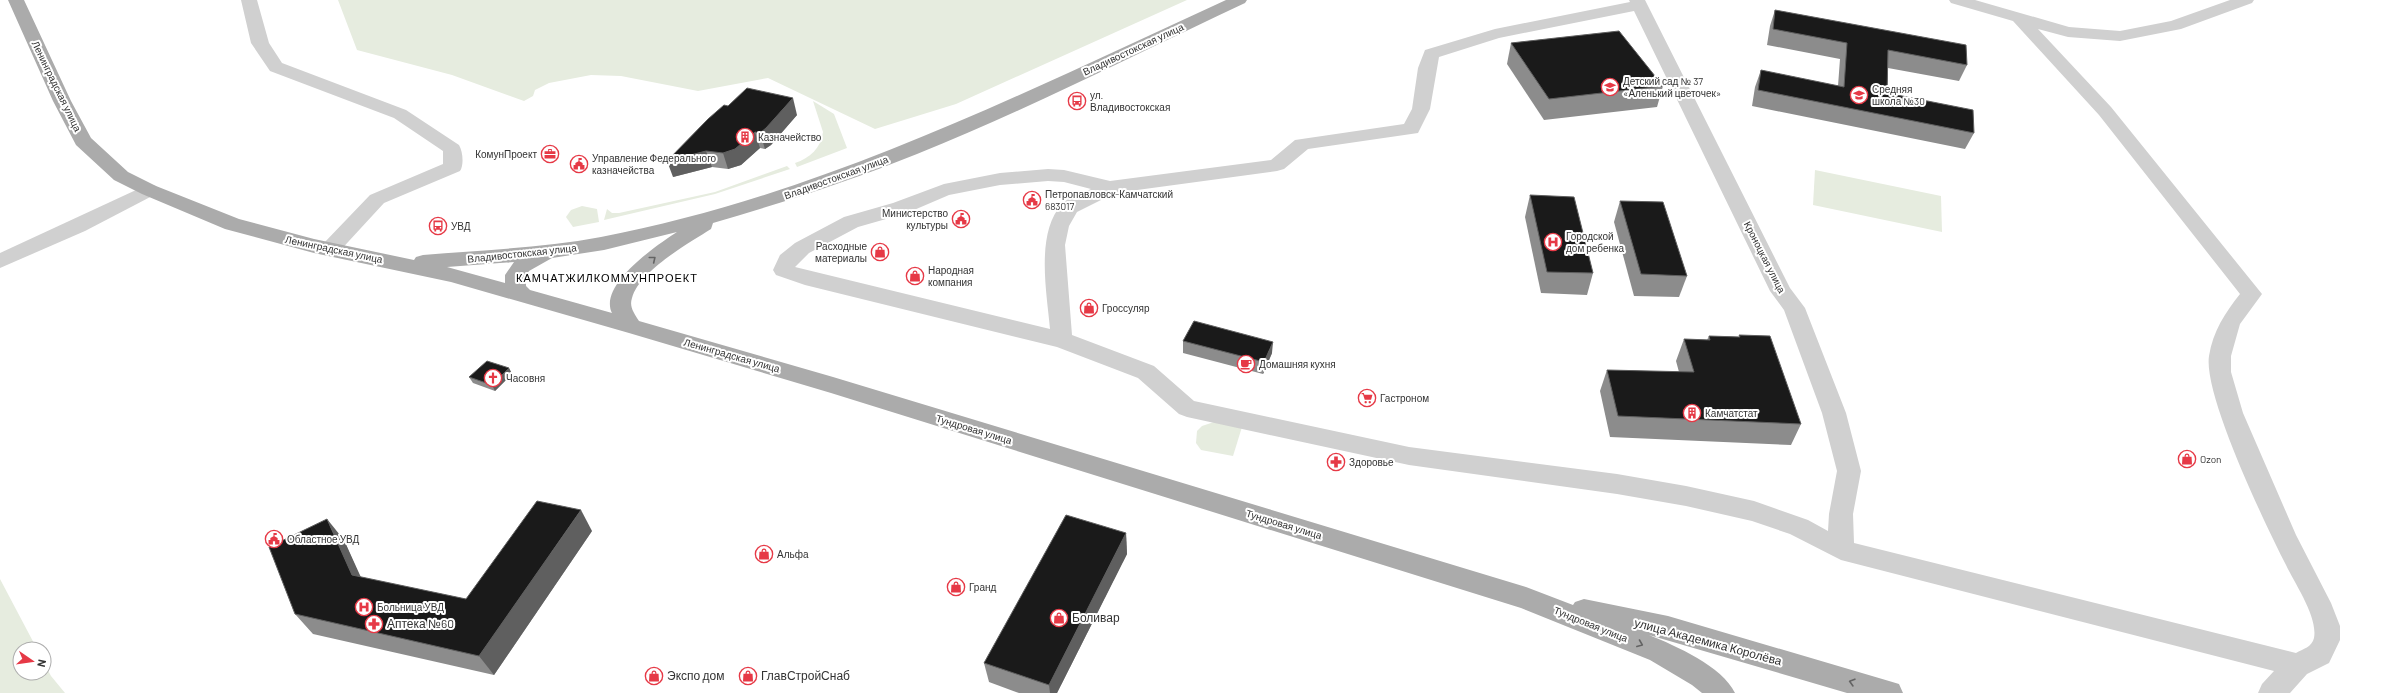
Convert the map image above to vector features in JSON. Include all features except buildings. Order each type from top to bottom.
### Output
[{"type":"main road","name":"Ленинградская улица","points":[[16,0],[62,101],[83,141],[121,176],[149,190],[232,224],[330,249],[406,264],[522,295],[833,385]]},
{"type":"main road","name":"Владивостокская улица","points":[[406,264],[562,249],[602,243],[716,216],[775,199],[918,146],[974,122],[1239,0]]},
{"type":"main road","points":[[631,326],[621,309],[621,298],[627,287],[652,259],[716,216]]},
{"type":"main road","points":[[522,295],[516,288],[514,280],[518,270],[539,256],[562,249]]},
{"type":"main road","name":"Тундровая улица","points":[[833,385],[1526,598],[1660,652],[1702,676],[1721,693]]},
{"type":"main road","name":"улица Академика Королёва","points":[[1526,598],[1668,628],[1889,693]]},
{"type":"street","points":[[249,0],[260,43],[276,67],[400,114],[452,149],[453,167],[377,199],[330,249]]},
{"type":"street","points":[[1957,0],[2017,16],[2068,32],[2120,36],[2175,25],[2246,0]]},
{"type":"street","points":[[1062,340],[1057,293],[1055,245],[1059,226],[1069,208],[1110,187],[1277,165],[1302,144],[1411,128],[1421,109],[1427,68],[1432,54],[1495,34],[1638,2]]},
{"type":"street","name":"Кроноцкая улица","points":[[1638,2],[1781,291],[1794,308],[1834,413],[1849,471],[1841,514],[1841,550]]},
{"type":"street","points":[[2017,16],[2105,110],[2251,294],[2230,322],[2220,356],[2220,372],[2231,413],[2284,537],[2322,611],[2327,626],[2327,640],[2324,649],[2319,655],[2297,665],[2272,693]]},
{"type":"street","points":[[1110,187],[1064,176],[1048,175],[1000,179],[944,190],[900,208],[851,222],[802,248],[783,266],[784,272],[1062,340],[1146,372],[1187,408],[1409,456],[1686,496],[1754,511],[1799,527],[1841,550],[2297,665]]},
{"type":"street","points":[[0,261],[78,226],[149,190]]},
{"type":"shaded area","points":[[338,0],[1187,0],[956,104],[875,129],[768,78],[698,91],[621,76],[591,75],[549,83],[535,90],[533,96],[524,101],[452,75],[357,50]]},
{"type":"shaded area","points":[[813,101],[834,114],[847,148],[797,167],[795,163],[814,152],[822,138],[823,132]]},
{"type":"shaded area","points":[[787,166],[790,169],[715,194],[604,220],[607,209],[612,213],[619,213],[715,192]]},
{"type":"shaded area","points":[[1815,170],[1941,196],[1942,232],[1813,205]]},
{"type":"shaded area","points":[[582,206],[597,209],[599,222],[573,227],[566,217],[571,210]]},
{"type":"shaded area","points":[[1214,422],[1242,427],[1233,456],[1201,450],[1196,443],[1197,431],[1202,426]]},
{"type":"shaded area","points":[[0,579],[33,641],[12,641],[12,681],[52,681],[52,677],[65,693],[0,693]]},
{"type":"place","name":"Детский сад № 37 «Аленький цветочек»","points":[[1610,87]]},
{"type":"place","name":"Средняя школа №30","points":[[1859,95]]},
{"type":"place","name":"ул. Владивостокская","points":[[1077,101]]},
{"type":"place","name":"Казначейство","points":[[745,137]]},
{"type":"place","name":"КомунПроект","points":[[550,154]]},
{"type":"place","name":"Управление Федерального казначейства","points":[[579,164]]},
{"type":"place","name":"Петропавловск-Камчатский 683017","points":[[1032,200]]},
{"type":"place","name":"Министерство культуры","points":[[961,219]]},
{"type":"place","name":"УВД","points":[[438,226]]},
{"type":"place","name":"Городской дом ребенка","points":[[1553,242]]},
{"type":"place","name":"Расходные материалы","points":[[880,252]]},
{"type":"place","name":"Народная компания","points":[[915,276]]},
{"type":"place","name":"Гроссуляр","points":[[1089,308]]},
{"type":"place","name":"Домашняя кухня","points":[[1246,364]]},
{"type":"place","name":"Часовня","points":[[493,378]]},
{"type":"place","name":"Гастроном","points":[[1367,398]]},
{"type":"place","name":"Камчатстат","points":[[1692,413]]},
{"type":"place","name":"Ozon","points":[[2187,459]]},
{"type":"place","name":"Здоровье","points":[[1336,462]]},
{"type":"place","name":"Областное УВД","points":[[274,539]]},
{"type":"place","name":"Альфа","points":[[764,554]]},
{"type":"place","name":"Гранд","points":[[956,587]]},
{"type":"place","name":"Больница УВД","points":[[364,607]]},
{"type":"place","name":"Боливар","points":[[1059,618]]},
{"type":"place","name":"Аптека №60","points":[[374,624]]},
{"type":"place","name":"Экспо дом","points":[[654,676]]},
{"type":"place","name":"ГлавСтройСнаб","points":[[748,676]]},
{"type":"district","name":"КАМЧАТЖИЛКОММУНПРОЕКТ","points":[[607,278]]}]
